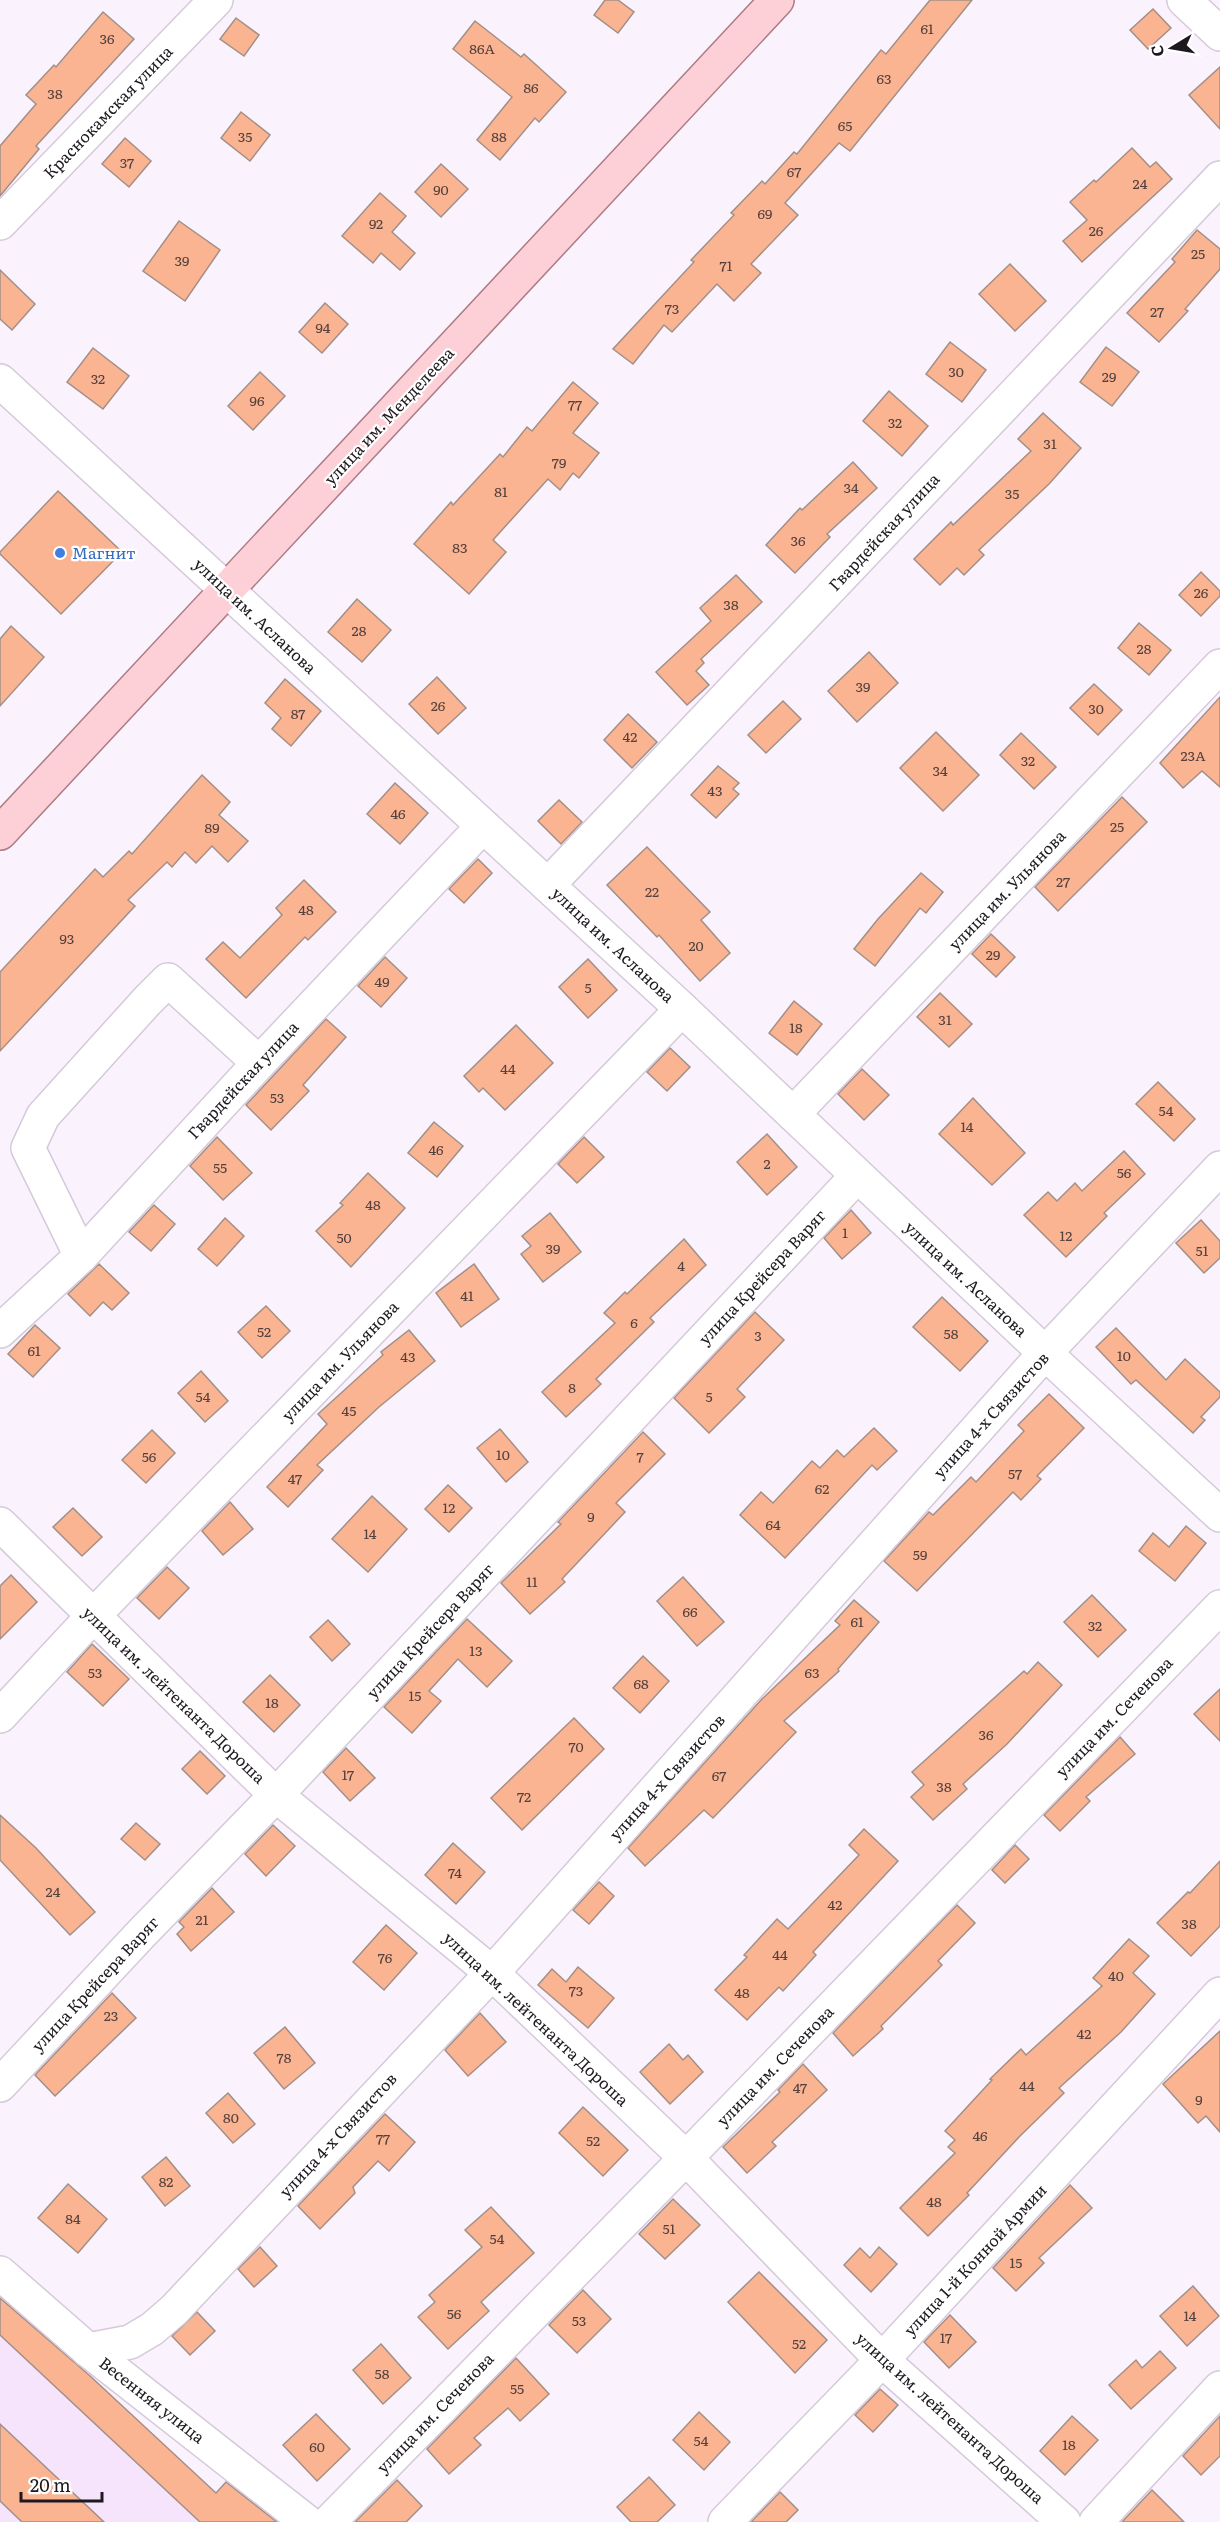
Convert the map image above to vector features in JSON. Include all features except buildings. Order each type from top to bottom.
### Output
[{"type":"main road","name":"улица им. Менделеева","points":[[0,833],[777,0]]},
{"type":"street","name":"Краснокамская улица","points":[[0,223],[216,0]]},
{"type":"street","points":[[1184,0],[1220,34]]},
{"type":"street","name":"Гвардейская улица","points":[[548,885],[1220,178]]},
{"type":"street","name":"улица им. Асланова","points":[[0,381],[682,1009],[1045,1353],[1220,1515]]},
{"type":"street","name":"улица им. Ульянова","points":[[793,1114],[1220,666]]},
{"type":"street","name":"Гвардейская улица","points":[[0,1331],[81,1256],[483,826]]},
{"type":"street","points":[[81,1256],[28,1148],[43,1116],[147,1001],[168,980],[259,1063]]},
{"type":"street","name":"улица им. Ульянова","points":[[0,1716],[93,1616],[682,1009]]},
{"type":"street","name":"улица 4-х Связистов","points":[[88,2350],[130,2342],[152,2329],[174,2310],[492,1973],[1045,1353],[1220,1168]]},
{"type":"street","name":"улица Крейсера Варяг","points":[[0,2085],[141,1934],[276,1795],[857,1176]]},
{"type":"street","name":"улица им. лейтенанта Дороша","points":[[0,1524],[276,1795],[492,1973],[686,2158],[882,2360],[1064,2522]]},
{"type":"street","name":"улица им. Сеченова","points":[[328,2522],[686,2158],[1220,1607]]},
{"type":"street","name":"улица 1-й Конной Армии","points":[[725,2522],[882,2360],[1220,1994]]},
{"type":"street","name":"Весенняя улица","points":[[0,2273],[88,2350],[308,2522]]},
{"type":"street","points":[[1096,2522],[1220,2388]]},
{"type":"shaded area","points":[[0,2291],[215,2493],[233,2476],[295,2522],[0,2522]]},
{"type":"place","name":"Магнит","points":[[60,553]]}]
